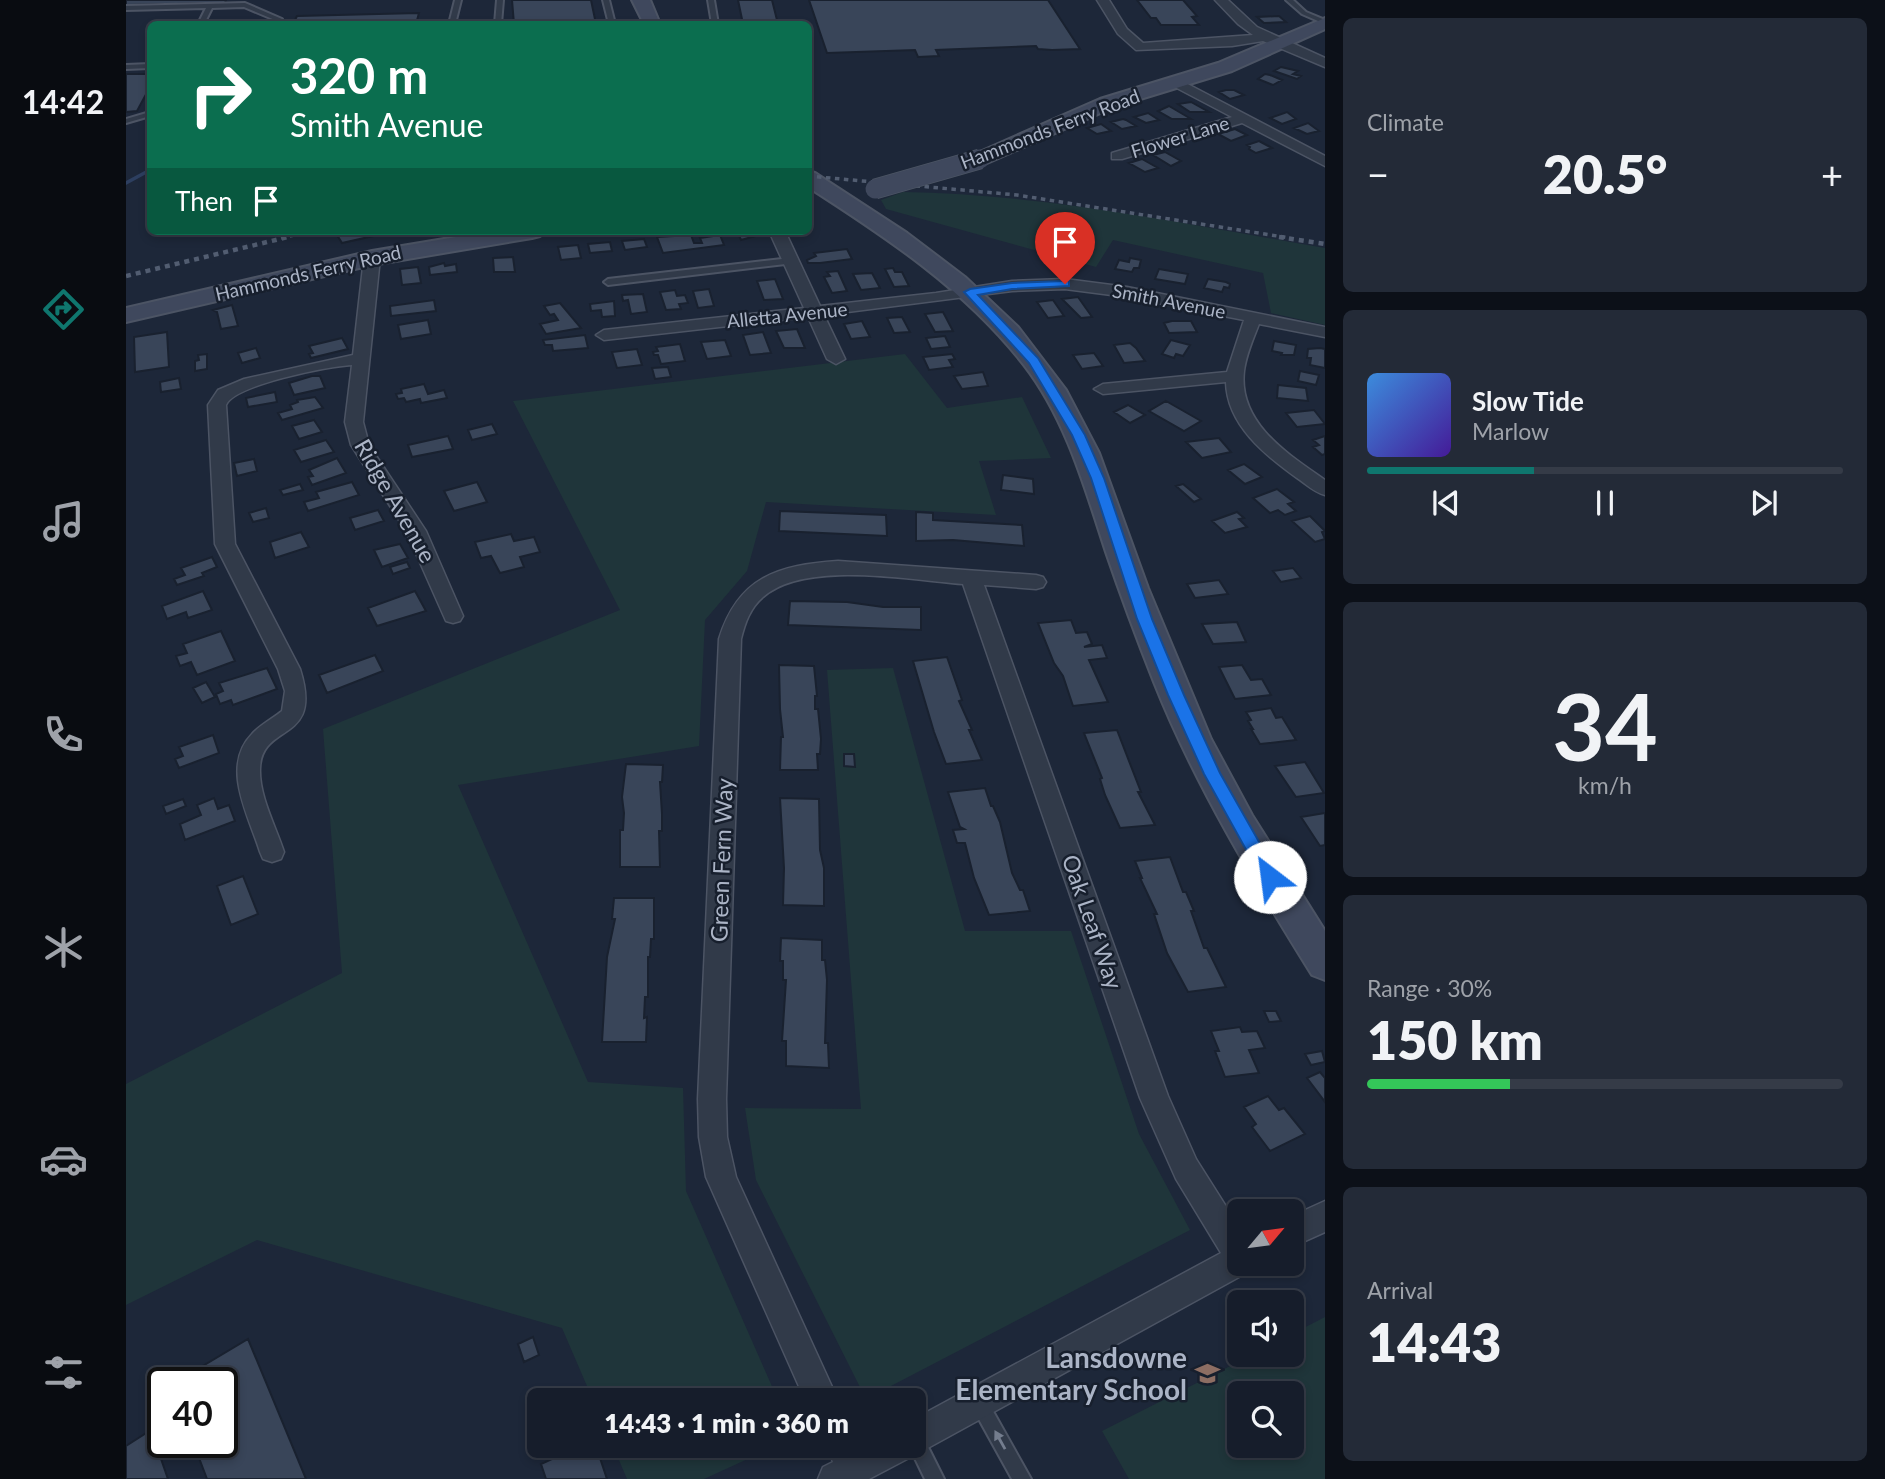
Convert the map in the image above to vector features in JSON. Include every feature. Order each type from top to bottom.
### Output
[{"type":"street","points":[[641,0],[651,14]]},
{"type":"street","points":[[1103,0],[1122,31],[1140,47],[1263,37]]},
{"type":"street","points":[[1222,0],[1243,24],[1263,37],[1283,43],[1325,63]]},
{"type":"street","name":"Hammonds Ferry Road","points":[[819,190],[875,189],[980,159],[1107,103],[1178,83],[1244,60],[1325,22]]},
{"type":"street","points":[[1178,83],[1325,162]]},
{"type":"street","name":"Flower Lane","points":[[1117,156],[1244,118]]},
{"type":"street","points":[[819,190],[932,262],[970,292],[1034,361],[1079,435],[1097,478],[1144,619],[1212,774],[1270,877],[1325,963]]},
{"type":"street","name":"Hammonds Ferry Road","points":[[126,315],[372,258],[508,235]]},
{"type":"street","points":[[779,235],[836,359]]},
{"type":"street","name":"Ridge Avenue","points":[[372,258],[355,433],[416,531],[453,615]]},
{"type":"street","name":"Smith Avenue","points":[[970,292],[1038,284],[1093,286],[1325,332]]},
{"type":"street","name":"Alletta Avenue","points":[[604,335],[970,292]]},
{"type":"street","points":[[1253,317],[1234,376],[1240,405],[1258,436],[1325,489]]},
{"type":"street","points":[[272,852],[248,768],[259,741],[295,712],[298,701],[289,669],[225,544],[217,405],[219,397],[248,384],[346,360],[360,360]]},
{"type":"street","points":[[1103,389],[1234,376]]},
{"type":"street","name":"Green Fern Way","points":[[816,1388],[738,1221],[722,1177],[713,1137],[712,1099],[730,639],[734,618],[744,603],[775,579],[793,573],[838,568],[1036,582]]},
{"type":"street","name":"Oak Leaf Way","points":[[971,577],[1154,1098],[1186,1169],[1227,1238]]},
{"type":"street","points":[[1304,1226],[1325,1216]]},
{"type":"street","points":[[926,1430],[1227,1265]]},
{"type":"street","points":[[844,1464],[862,1458]]},
{"type":"lane","points":[[453,21],[458,0]]},
{"type":"lane","points":[[498,21],[500,0]]},
{"type":"lane","points":[[606,0],[611,21]]},
{"type":"lane","points":[[711,0],[714,21]]},
{"type":"lane","points":[[1289,0],[1304,13],[1325,22]]},
{"type":"lane","points":[[202,21],[210,6]]},
{"type":"lane","points":[[126,8],[250,6],[279,19],[278,21]]},
{"type":"lane","points":[[126,66],[147,66]]},
{"type":"lane","points":[[126,121],[147,115]]},
{"type":"lane","points":[[608,282],[791,261]]},
{"type":"lane","points":[[978,1402],[1022,1479]]},
{"type":"lane","points":[[925,1458],[935,1479]]},
{"type":"green space","points":[[903,192],[1062,204],[1325,248],[1325,325],[1271,313],[1263,273],[1113,240],[1096,267],[886,209],[881,200]]},
{"type":"green space","points":[[905,354],[947,408],[1022,397],[1051,458],[979,461],[996,515],[766,502],[747,571],[705,620],[699,746],[458,785],[588,1082],[683,1088],[686,1191],[773,1388],[588,1388],[562,1328],[257,1240],[126,1305],[126,1084],[342,973],[323,729],[620,610],[513,401]]},
{"type":"green space","points":[[893,668],[965,931],[1071,931],[1139,1134],[1190,1230],[887,1388],[860,1388],[756,1180],[745,1108],[861,1109],[827,670]]},
{"type":"green space","points":[[1325,1317],[1325,1479],[1129,1479],[1102,1431],[1228,1367],[1304,1367],[1304,1328]]},
{"type":"green space","points":[[618,1458],[750,1458],[704,1479],[627,1479]]},
{"type":"building","points":[[126,0],[226,0],[225,3],[126,5]]},
{"type":"building","points":[[512,0],[591,0],[595,21],[514,21]]},
{"type":"building","points":[[738,0],[772,0],[777,21],[742,21]]},
{"type":"building","points":[[809,0],[1048,0],[1080,49],[1052,50],[1038,49],[1036,46],[936,50],[939,56],[918,57],[915,50],[827,53]]},
{"type":"building","points":[[1137,0],[1183,0],[1197,16],[1192,17],[1199,25],[1161,25],[1156,18],[1151,18]]},
{"type":"building","points":[[419,13],[417,21],[294,21],[297,16]]},
{"type":"building","points":[[1279,16],[1286,22],[1264,23],[1257,17]]},
{"type":"building","points":[[1281,67],[1298,71],[1293,74],[1301,76],[1297,79],[1274,71]]},
{"type":"building","points":[[126,74],[147,74],[147,93],[137,111],[126,112]]},
{"type":"building","points":[[1265,74],[1282,80],[1273,85],[1258,79]]},
{"type":"building","points":[[1234,90],[1244,95],[1230,99],[1219,92]]},
{"type":"building","points":[[1191,102],[1209,112],[1190,112],[1178,104]]},
{"type":"building","points":[[1169,106],[1191,119],[1172,119],[1158,111]]},
{"type":"building","points":[[1287,112],[1296,119],[1282,124],[1270,118]]},
{"type":"building","points":[[1148,113],[1159,120],[1146,123],[1134,117]]},
{"type":"building","points":[[1123,119],[1136,126],[1122,129],[1111,122]]},
{"type":"building","points":[[1308,123],[1319,131],[1307,134],[1294,128]]},
{"type":"building","points":[[1101,124],[1111,131],[1097,134],[1087,128]]},
{"type":"building","points":[[1235,129],[1247,135],[1231,141],[1218,134]]},
{"type":"building","points":[[1259,141],[1272,148],[1256,153],[1249,149],[1247,145]]},
{"type":"building","points":[[1165,152],[1181,161],[1171,166],[1153,155]]},
{"type":"building","points":[[1142,159],[1158,168],[1145,172],[1129,163]]},
{"type":"building","points":[[337,235],[378,235],[342,243]]},
{"type":"building","points":[[691,235],[694,243],[702,243],[700,238],[720,235],[724,245],[663,253],[657,237]]},
{"type":"building","points":[[739,235],[759,235],[741,240]]},
{"type":"building","points":[[644,239],[647,247],[625,250],[622,241]]},
{"type":"building","points":[[610,242],[612,251],[590,253],[588,244]]},
{"type":"building","points":[[578,245],[581,258],[561,260],[558,247]]},
{"type":"building","points":[[847,249],[852,259],[820,263],[808,263],[807,260],[816,256],[814,253]]},
{"type":"building","points":[[513,257],[515,272],[494,272],[493,258]]},
{"type":"building","points":[[1130,258],[1141,260],[1139,268],[1134,268],[1132,272],[1115,269],[1119,260],[1129,262]]},
{"type":"building","points":[[444,263],[445,266],[456,264],[457,272],[430,275],[429,267]]},
{"type":"building","points":[[418,267],[421,283],[402,285],[400,269]]},
{"type":"building","points":[[893,268],[895,272],[902,272],[909,286],[894,287],[885,269]]},
{"type":"building","points":[[1159,269],[1188,274],[1185,284],[1155,279]]},
{"type":"building","points":[[838,271],[847,291],[832,293],[824,277],[830,276],[827,272]]},
{"type":"building","points":[[872,273],[880,288],[861,290],[853,274]]},
{"type":"building","points":[[775,279],[783,299],[764,300],[757,281]]},
{"type":"building","points":[[1208,279],[1226,282],[1230,284],[1229,288],[1224,287],[1222,292],[1204,288]]},
{"type":"building","points":[[709,289],[714,306],[698,308],[693,291]]},
{"type":"building","points":[[675,290],[677,296],[685,295],[688,303],[679,304],[681,309],[666,310],[660,292]]},
{"type":"building","points":[[643,294],[647,312],[631,314],[628,300],[623,301],[622,295]]},
{"type":"building","points":[[1078,297],[1092,317],[1081,318],[1062,299]]},
{"type":"building","points":[[434,300],[436,311],[391,316],[390,306]]},
{"type":"building","points":[[1053,300],[1064,316],[1048,318],[1037,302]]},
{"type":"building","points":[[614,301],[615,316],[602,317],[601,310],[591,311],[590,304]]},
{"type":"building","points":[[560,303],[581,328],[546,334],[540,324],[558,320],[554,314],[550,315],[544,306]]},
{"type":"building","points":[[232,305],[238,326],[221,329],[217,312],[213,310]]},
{"type":"building","points":[[943,312],[953,331],[935,332],[925,314]]},
{"type":"building","points":[[902,317],[910,332],[894,333],[887,318]]},
{"type":"building","points":[[428,320],[431,334],[401,339],[398,325]]},
{"type":"building","points":[[862,321],[870,337],[851,339],[844,324]]},
{"type":"building","points":[[1191,321],[1197,332],[1169,333],[1164,323]]},
{"type":"building","points":[[797,329],[805,348],[784,348],[776,331]]},
{"type":"building","points":[[167,332],[169,367],[135,372],[134,337]]},
{"type":"building","points":[[763,332],[771,353],[750,355],[743,335]]},
{"type":"building","points":[[585,335],[588,348],[553,351],[552,345],[545,345],[543,340]]},
{"type":"building","points":[[945,336],[950,347],[931,349],[926,338]]},
{"type":"building","points":[[342,338],[348,349],[311,358],[309,354],[313,353],[309,346]]},
{"type":"building","points":[[725,340],[731,356],[707,359],[701,342]]},
{"type":"building","points":[[1171,340],[1190,345],[1183,356],[1176,354],[1174,358],[1162,354]]},
{"type":"building","points":[[1274,341],[1296,345],[1294,355],[1281,355],[1282,353],[1272,351]]},
{"type":"building","points":[[1130,343],[1145,361],[1124,363],[1114,345]]},
{"type":"building","points":[[680,344],[685,361],[661,364],[658,355],[654,355],[653,352],[658,351],[656,347]]},
{"type":"building","points":[[256,348],[260,358],[242,363],[238,353]]},
{"type":"building","points":[[637,349],[642,365],[617,368],[612,352]]},
{"type":"building","points":[[1308,349],[1325,349],[1325,368],[1310,365],[1311,358],[1307,358]]},
{"type":"building","points":[[1094,353],[1103,366],[1082,369],[1073,355]]},
{"type":"building","points":[[207,354],[207,369],[195,371],[198,355]]},
{"type":"building","points":[[952,354],[955,359],[949,360],[953,367],[929,370],[923,357]]},
{"type":"building","points":[[668,367],[671,377],[655,379],[652,368]]},
{"type":"building","points":[[1300,371],[1319,375],[1316,385],[1298,381]]},
{"type":"building","points":[[983,372],[988,386],[962,389],[954,376]]},
{"type":"building","points":[[320,376],[325,388],[294,395],[289,383]]},
{"type":"building","points":[[179,378],[181,389],[161,392],[160,382]]},
{"type":"building","points":[[424,384],[428,394],[444,390],[447,398],[421,403],[420,399],[406,402],[404,398],[398,399],[396,394],[402,393],[401,389]]},
{"type":"building","points":[[1278,385],[1306,388],[1308,401],[1277,398]]},
{"type":"building","points":[[275,392],[277,402],[248,407],[246,398]]},
{"type":"building","points":[[315,397],[323,408],[282,420],[278,413],[292,409],[290,405],[298,402],[297,400]]},
{"type":"building","points":[[1166,401],[1201,421],[1184,431],[1149,411]]},
{"type":"building","points":[[1128,405],[1145,415],[1130,423],[1114,412]]},
{"type":"building","points":[[1314,410],[1325,424],[1297,427],[1286,413]]},
{"type":"building","points":[[314,420],[322,432],[299,439],[292,426]]},
{"type":"building","points":[[492,424],[497,434],[472,440],[468,430]]},
{"type":"building","points":[[448,436],[453,449],[412,457],[408,445]]},
{"type":"building","points":[[1325,436],[1325,454],[1322,455],[1313,447],[1319,445],[1313,440]]},
{"type":"building","points":[[1219,438],[1231,452],[1202,458],[1186,442]]},
{"type":"building","points":[[326,440],[334,452],[301,462],[294,450]]},
{"type":"building","points":[[337,458],[346,473],[312,485],[308,477],[313,476],[309,470]]},
{"type":"building","points":[[254,459],[257,471],[237,476],[234,463]]},
{"type":"building","points":[[1244,464],[1262,477],[1245,484],[1228,470]]},
{"type":"building","points":[[1003,475],[1033,479],[1034,494],[1001,490]]},
{"type":"building","points":[[352,482],[359,495],[308,511],[304,502],[319,498],[316,492]]},
{"type":"building","points":[[477,482],[487,502],[454,511],[444,491]]},
{"type":"building","points":[[300,484],[303,490],[283,495],[280,490]]},
{"type":"building","points":[[1183,484],[1201,499],[1194,502],[1176,486]]},
{"type":"building","points":[[1277,489],[1294,502],[1288,504],[1296,511],[1285,515],[1278,510],[1270,513],[1253,498]]},
{"type":"building","points":[[266,508],[269,518],[253,522],[249,513]]},
{"type":"building","points":[[378,510],[384,521],[355,530],[350,518]]},
{"type":"building","points":[[780,511],[886,515],[887,536],[779,531]]},
{"type":"building","points":[[916,512],[933,513],[933,520],[1022,525],[1024,546],[953,540],[916,541]]},
{"type":"building","points":[[1237,512],[1244,518],[1239,519],[1247,527],[1225,533],[1212,521]]},
{"type":"building","points":[[1310,516],[1325,531],[1322,532],[1325,539],[1315,542],[1292,521]]},
{"type":"building","points":[[301,532],[309,547],[275,558],[270,542]]},
{"type":"building","points":[[511,534],[514,541],[534,537],[540,552],[520,557],[524,567],[500,573],[491,556],[481,558],[475,542]]},
{"type":"building","points":[[400,544],[408,558],[382,567],[374,550]]},
{"type":"building","points":[[212,557],[217,567],[202,573],[204,576],[177,585],[174,579],[185,575],[181,568]]},
{"type":"building","points":[[407,562],[410,568],[393,574],[390,567]]},
{"type":"building","points":[[1293,568],[1301,578],[1281,582],[1273,571]]},
{"type":"building","points":[[1219,580],[1228,594],[1195,598],[1187,584]]},
{"type":"building","points":[[203,591],[212,610],[188,618],[186,612],[167,619],[162,606]]},
{"type":"building","points":[[415,591],[426,611],[377,626],[368,608]]},
{"type":"building","points":[[790,601],[921,607],[921,630],[788,625]]},
{"type":"building","points":[[1071,620],[1076,633],[1087,632],[1092,644],[1084,647],[1102,645],[1107,658],[1089,660],[1108,702],[1073,706],[1063,676],[1054,663],[1038,623]]},
{"type":"building","points":[[1237,622],[1246,642],[1213,644],[1202,624]]},
{"type":"building","points":[[221,631],[235,661],[197,675],[191,662],[180,666],[176,656],[187,653],[183,644]]},
{"type":"building","points":[[375,655],[383,671],[327,693],[319,675]]},
{"type":"building","points":[[947,657],[962,700],[959,701],[982,760],[946,764],[934,732],[913,661]]},
{"type":"building","points":[[779,665],[814,666],[817,696],[815,709],[818,709],[821,739],[820,754],[817,754],[818,770],[780,770],[783,737]]},
{"type":"building","points":[[1242,665],[1251,680],[1262,679],[1271,695],[1235,699],[1219,667]]},
{"type":"building","points":[[267,668],[277,689],[233,705],[231,700],[220,704],[216,694],[223,691],[219,683]]},
{"type":"building","points":[[206,682],[215,697],[202,703],[193,688]]},
{"type":"building","points":[[1271,708],[1276,718],[1282,717],[1296,740],[1260,744],[1251,729],[1248,721],[1251,720],[1246,712]]},
{"type":"building","points":[[1117,730],[1141,792],[1138,792],[1155,825],[1120,828],[1105,795],[1100,779],[1102,778],[1084,733]]},
{"type":"building","points":[[213,735],[219,753],[179,768],[175,759],[183,756],[179,747]]},
{"type":"building","points":[[844,754],[854,754],[855,767],[844,766]]},
{"type":"building","points":[[1305,762],[1324,793],[1296,797],[1275,766]]},
{"type":"building","points":[[626,764],[663,765],[660,782],[660,867],[620,867],[620,830],[623,830],[622,797]]},
{"type":"building","points":[[985,788],[1000,822],[1012,873],[1020,890],[1023,890],[1030,911],[989,915],[974,878],[965,843],[957,843],[953,830],[964,829],[960,827],[948,792]]},
{"type":"building","points":[[214,798],[218,809],[229,805],[235,821],[185,840],[180,824],[201,815],[197,805]]},
{"type":"building","points":[[780,798],[819,799],[824,906],[783,905]]},
{"type":"building","points":[[183,799],[186,806],[166,814],[163,806]]},
{"type":"building","points":[[1325,813],[1325,845],[1320,846],[1301,817]]},
{"type":"building","points":[[1170,857],[1183,892],[1186,892],[1194,911],[1191,911],[1204,948],[1207,948],[1226,987],[1188,992],[1167,953],[1154,914],[1157,914],[1135,861]]},
{"type":"building","points":[[243,876],[258,914],[231,925],[217,886]]},
{"type":"building","points":[[614,898],[654,898],[654,939],[651,939],[648,957],[648,997],[645,997],[646,1042],[602,1042],[607,957],[615,919],[612,919]]},
{"type":"building","points":[[781,938],[822,940],[822,960],[825,960],[827,980],[825,1043],[828,1043],[829,1068],[786,1066],[786,1041],[782,1041],[786,980],[783,980],[783,961],[780,961]]},
{"type":"building","points":[[1264,1011],[1276,1011],[1281,1021],[1269,1022]]},
{"type":"building","points":[[1240,1027],[1242,1032],[1257,1031],[1265,1048],[1249,1050],[1259,1073],[1225,1077],[1211,1031]]},
{"type":"building","points":[[1322,1051],[1325,1062],[1311,1065],[1305,1054]]},
{"type":"building","points":[[1320,1072],[1325,1078],[1325,1102],[1307,1078]]},
{"type":"building","points":[[1268,1096],[1279,1110],[1284,1108],[1305,1134],[1270,1151],[1252,1127],[1256,1124],[1244,1107]]},
{"type":"building","points":[[533,1337],[539,1355],[524,1362],[518,1344]]},
{"type":"building","points":[[248,1339],[306,1479],[207,1479],[199,1458],[238,1458],[238,1367],[201,1367]]},
{"type":"building","points":[[147,1433],[147,1458],[161,1458],[168,1479],[126,1479],[126,1446]]},
{"type":"building","points":[[554,1458],[600,1458],[607,1479],[546,1479],[541,1464]]},
{"type":"waterway","points":[[126,183],[147,172]]},
{"type":"railway","points":[[812,176],[1017,195],[1290,238]]},
{"type":"railway","points":[[281,238],[294,235]]},
{"type":"railway","points":[[126,276],[288,237]]},
{"type":"railway","points":[[1279,237],[1325,244]]},
{"type":"place","name":"Lansdowne Elementary School","points":[[1207,1374]]},
{"type":"route","points":[[1065,284],[1012,286],[970,292],[1034,361],[1079,435],[1097,478],[1144,619],[1176,695],[1212,774],[1270,877]]}]
